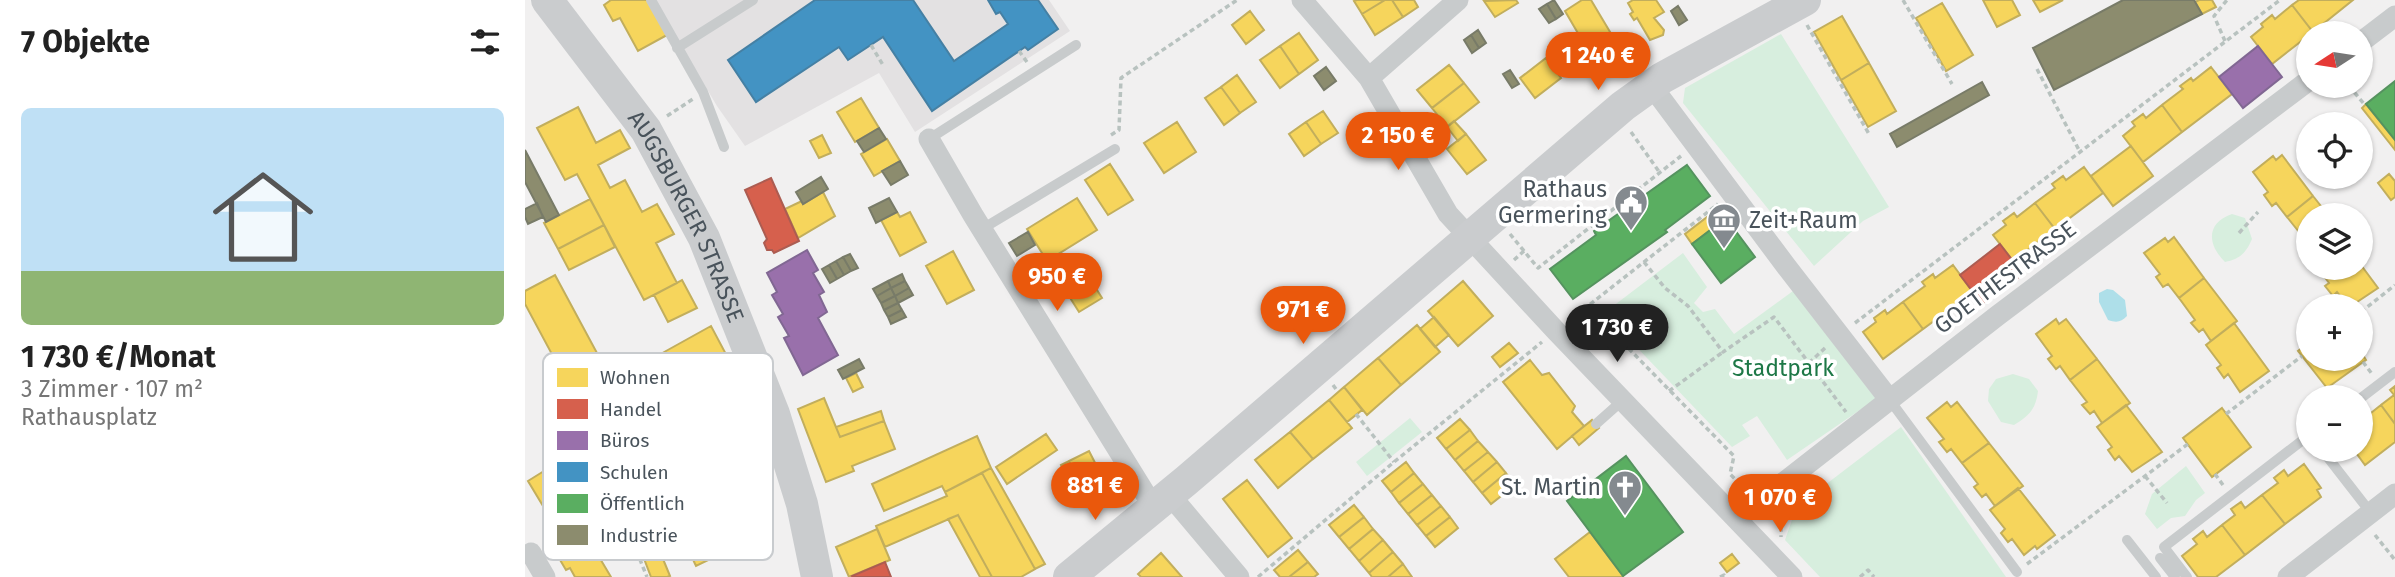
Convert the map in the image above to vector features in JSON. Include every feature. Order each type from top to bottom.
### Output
[{"type":"street","name":"AUGSBURGER STRASSE","points":[[547,0],[646,131],[704,238],[751,353]]},
{"type":"street","points":[[1303,0],[1369,78],[1441,205],[1556,331],[1792,577]]},
{"type":"street","points":[[1369,78],[1458,0]]},
{"type":"street","points":[[2373,32],[2395,13],[2390,0]]},
{"type":"street","points":[[1069,577],[1162,501],[1587,134],[1651,85],[1785,5]]},
{"type":"street","points":[[1651,85],[1733,193],[1783,270],[1840,335],[1889,399]]},
{"type":"street","name":"GOETHESTRASSE","points":[[1737,519],[1889,399],[2296,90]]},
{"type":"street","points":[[929,139],[982,229],[1162,501],[1239,577]]},
{"type":"street","name":"AUGSBURGER STRASSE","points":[[773,417],[792,471],[817,577]]},
{"type":"street","points":[[2288,577],[2395,494]]},
{"type":"street","points":[[531,553],[545,577]]},
{"type":"lane","points":[[651,0],[703,92],[724,147]]},
{"type":"lane","points":[[677,48],[753,0]]},
{"type":"lane","points":[[929,139],[1076,44]]},
{"type":"lane","points":[[982,229],[1115,149]]},
{"type":"lane","points":[[2373,389],[2395,372]]},
{"type":"lane","points":[[1889,399],[2017,572]]},
{"type":"lane","points":[[1596,424],[1623,401]]},
{"type":"lane","points":[[2187,577],[2164,547],[2296,445]]},
{"type":"lane","points":[[2330,462],[2366,516]]},
{"type":"lane","points":[[2127,540],[2156,577]]},
{"type":"lane","points":[[2160,558],[2175,577]]},
{"type":"path","points":[[1108,137],[1119,130],[1121,78],[1237,0]]},
{"type":"path","points":[[1903,0],[1952,85]]},
{"type":"path","points":[[2225,41],[2214,16],[2227,0]]},
{"type":"path","points":[[1840,335],[2280,0]]},
{"type":"path","points":[[1785,5],[1869,134]]},
{"type":"path","points":[[871,45],[883,65]]},
{"type":"path","points":[[1019,51],[1025,60]]},
{"type":"path","points":[[2037,69],[2080,152]]},
{"type":"path","points":[[646,131],[703,92]]},
{"type":"path","points":[[2359,98],[2365,105]]},
{"type":"path","points":[[1636,123],[1629,129],[1660,173]]},
{"type":"path","points":[[1502,271],[1524,251],[1538,268],[1691,149]]},
{"type":"path","points":[[1258,577],[1394,462],[1556,331],[1733,193]]},
{"type":"path","points":[[2239,233],[2258,212]]},
{"type":"path","points":[[1644,262],[1664,288],[1688,306],[1723,352]]},
{"type":"path","points":[[2373,302],[2395,285]]},
{"type":"path","points":[[1587,306],[1734,456],[1730,474],[1758,503]]},
{"type":"path","points":[[1669,391],[1774,317],[1857,426]]},
{"type":"path","points":[[2227,414],[2296,361]]},
{"type":"path","points":[[1356,414],[1394,462]]},
{"type":"path","points":[[2017,572],[2188,444]]},
{"type":"path","points":[[2145,476],[2167,503]]},
{"type":"path","points":[[2366,516],[2395,561]]},
{"type":"path","points":[[640,560],[647,577]]},
{"type":"path","points":[[1860,577],[1868,570],[1874,577]]},
{"type":"shaded area","points":[[654,0],[1049,0],[1070,31],[915,132],[879,73],[745,146],[717,106]]},
{"type":"green space","points":[[1781,34],[1889,207],[1863,221],[1814,266],[1683,103],[1685,88]]},
{"type":"green space","points":[[2232,214],[2245,218],[2252,239],[2242,255],[2225,262],[2215,248],[2212,235],[2217,223]]},
{"type":"green space","name":"Stadtpark","points":[[1683,253],[1707,287],[1694,303],[1703,312],[1715,309],[1734,334],[1793,291],[1876,399],[1787,460],[1757,416],[1742,425],[1750,436],[1732,447],[1604,313]]},
{"type":"green space","points":[[2013,374],[2029,379],[2038,391],[2031,411],[2014,425],[2001,422],[1988,401],[1989,389],[1996,379]]},
{"type":"green space","points":[[1410,418],[1422,432],[1367,476],[1356,462]]},
{"type":"green space","points":[[1901,427],[2006,577],[1820,577],[1785,540],[1794,514],[1808,498]]},
{"type":"green space","points":[[2186,466],[2205,493],[2196,500],[2185,516],[2171,518],[2157,529],[2145,514],[2152,494]]},
{"type":"water","points":[[2107,289],[2113,290],[2125,300],[2127,316],[2121,321],[2108,320],[2099,302],[2099,293]]},
{"type":"building: Wohnen","points":[[611,0],[648,0],[667,35],[638,51],[620,18],[613,21],[604,5]]},
{"type":"building: Wohnen","points":[[1385,0],[1362,14],[1354,1]]},
{"type":"building: Wohnen","points":[[1385,0],[1392,0],[1403,17],[1375,35],[1362,14]]},
{"type":"building: Wohnen","points":[[1392,0],[1414,0],[1418,7],[1403,17]]},
{"type":"building: Wohnen","points":[[1516,0],[1518,3],[1495,17],[1484,1]]},
{"type":"building: Wohnen","points":[[1582,0],[1591,0],[1616,42],[1589,59],[1565,11]]},
{"type":"building: Wohnen","points":[[1633,0],[1656,0],[1664,12],[1654,18],[1664,30],[1663,35],[1650,40],[1637,18],[1634,20],[1630,14],[1633,12],[1628,3]]},
{"type":"building: Wohnen","points":[[1983,0],[2012,0],[2020,15],[1997,27]]},
{"type":"building: Wohnen","points":[[2033,0],[2063,0],[2040,12]]},
{"type":"building: Wohnen","points":[[2212,0],[2216,7],[2202,14],[2195,2]]},
{"type":"building: Wohnen","points":[[2299,0],[2353,0],[2327,21],[2304,21],[2292,5]]},
{"type":"building: Wohnen","points":[[1942,3],[1973,55],[1946,71],[1916,18]]},
{"type":"building: Wohnen","points":[[2292,5],[2304,21],[2296,21],[2296,45],[2272,64],[2251,37],[2272,15],[2275,19]]},
{"type":"building: Wohnen","points":[[1250,11],[1264,30],[1246,44],[1232,25]]},
{"type":"building: Wohnen","points":[[1842,16],[1869,63],[1841,80],[1814,32]]},
{"type":"building: Wohnen","points":[[1299,33],[1318,60],[1299,74],[1280,46]]},
{"type":"building: Wohnen","points":[[1280,46],[1299,74],[1280,88],[1260,60]]},
{"type":"building: Wohnen","points":[[1546,58],[1561,78],[1535,98],[1520,78]]},
{"type":"building: Wohnen","points":[[1869,63],[1896,111],[1868,127],[1841,80]]},
{"type":"building: Wohnen","points":[[1449,65],[1464,83],[1432,108],[1417,90]]},
{"type":"building: Wohnen","points":[[2211,67],[2232,94],[2182,132],[2162,105],[2183,89],[2180,86],[2191,78],[2193,81]]},
{"type":"building: Wohnen","points":[[1237,75],[1256,102],[1240,113],[1221,87]]},
{"type":"building: Wohnen","points":[[1464,83],[1479,102],[1447,127],[1432,108]]},
{"type":"building: Wohnen","points":[[1221,87],[1240,113],[1224,125],[1205,98]]},
{"type":"building: Wohnen","points":[[861,98],[879,128],[855,142],[837,112]]},
{"type":"building: Wohnen","points":[[2366,104],[2372,112],[2365,112],[2362,108]]},
{"type":"building: Wohnen","points":[[2162,105],[2182,132],[2143,162],[2123,136],[2135,126],[2132,122],[2143,114],[2146,118]]},
{"type":"building: Wohnen","points":[[578,107],[596,143],[620,130],[630,148],[598,165],[610,188],[625,180],[642,212],[657,204],[674,234],[656,243],[677,283],[644,300],[577,174],[565,180],[537,128]]},
{"type":"building: Wohnen","points":[[1323,111],[1338,133],[1321,144],[1306,122]]},
{"type":"building: Wohnen","points":[[2373,113],[2395,140],[2395,150],[2373,122]]},
{"type":"building: Wohnen","points":[[1454,121],[1466,134],[1458,141],[1447,127]]},
{"type":"building: Wohnen","points":[[1177,122],[1196,152],[1164,173],[1144,143]]},
{"type":"building: Wohnen","points":[[1306,122],[1321,144],[1304,156],[1289,134]]},
{"type":"building: Wohnen","points":[[1466,134],[1486,160],[1467,174],[1447,149]]},
{"type":"building: Wohnen","points":[[822,135],[831,153],[819,158],[810,141]]},
{"type":"building: Wohnen","points":[[887,139],[900,161],[874,176],[861,154]]},
{"type":"building: Wohnen","points":[[2131,146],[2153,176],[2113,206],[2091,176]]},
{"type":"building: Wohnen","points":[[2282,155],[2296,174],[2296,189],[2308,189],[2313,196],[2304,203],[2296,203],[2296,210],[2287,217],[2276,203],[2272,206],[2264,195],[2268,192],[2253,172],[2273,156],[2276,160]]},
{"type":"building: Wohnen","points":[[1110,164],[1133,200],[1108,215],[1085,180]]},
{"type":"building: Wohnen","points":[[2084,167],[2103,193],[2055,229],[2035,203],[2055,188],[2052,184],[2063,176],[2066,180]]},
{"type":"building: Wohnen","points":[[2389,174],[2395,181],[2395,197],[2391,200],[2378,183]]},
{"type":"building: Wohnen","points":[[823,192],[835,216],[798,238],[785,209],[802,201],[803,204]]},
{"type":"building: Wohnen","points":[[2313,196],[2319,203],[2304,203]]},
{"type":"building: Wohnen","points":[[1077,198],[1097,230],[1047,261],[1027,229]]},
{"type":"building: Wohnen","points":[[590,199],[604,225],[558,249],[544,223]]},
{"type":"building: Wohnen","points":[[2035,203],[2055,229],[2013,261],[1993,235],[2006,225],[2003,221],[2014,213],[2017,217]]},
{"type":"building: Wohnen","points":[[2296,210],[2296,228],[2287,217]]},
{"type":"building: Wohnen","points":[[897,212],[900,217],[910,212],[926,242],[900,256],[881,220]]},
{"type":"building: Wohnen","points":[[1711,214],[1719,224],[1692,244],[1685,234]]},
{"type":"building: Wohnen","points":[[604,225],[615,247],[569,270],[558,249]]},
{"type":"building: Wohnen","points":[[2174,237],[2204,278],[2179,298],[2168,284],[2163,287],[2156,277],[2160,274],[2144,253],[2165,238],[2168,242]]},
{"type":"building: Wohnen","points":[[953,251],[974,290],[947,304],[926,266]]},
{"type":"building: Wohnen","points":[[1953,265],[1973,292],[1923,329],[1903,302],[1925,286],[1922,282],[1933,274],[1935,278]]},
{"type":"building: Wohnen","points":[[1085,271],[1102,298],[1079,312],[1062,285]]},
{"type":"building: Wohnen","points":[[555,275],[597,353],[551,353],[525,304],[525,291]]},
{"type":"building: Wohnen","points":[[2204,278],[2237,321],[2211,341],[2203,329],[2199,332],[2191,323],[2195,320],[2179,298]]},
{"type":"building: Wohnen","points":[[682,280],[697,308],[668,322],[654,295]]},
{"type":"building: Wohnen","points":[[2327,280],[2372,280],[2378,288],[2369,294],[2331,294],[2325,286],[2329,283]]},
{"type":"building: Wohnen","points":[[1463,281],[1493,316],[1458,346],[1428,311]]},
{"type":"building: Wohnen","points":[[1903,302],[1923,329],[1883,359],[1863,332],[1876,322],[1874,318],[1885,310],[1887,314]]},
{"type":"building: Wohnen","points":[[1434,317],[1449,335],[1435,347],[1420,329]]},
{"type":"building: Wohnen","points":[[2056,319],[2059,324],[2066,319],[2097,359],[2070,380],[2060,366],[2056,369],[2048,359],[2052,356],[2036,334]]},
{"type":"building: Wohnen","points":[[2234,323],[2269,371],[2240,392],[2228,374],[2224,378],[2217,368],[2221,365],[2206,345]]},
{"type":"building: Wohnen","points":[[1417,325],[1440,352],[1401,385],[1378,358]]},
{"type":"building: Wohnen","points":[[711,326],[725,353],[662,353]]},
{"type":"building: Wohnen","points":[[1509,343],[1518,353],[1500,367],[1492,357]]},
{"type":"building: Wohnen","points":[[1378,358],[1401,385],[1367,415],[1344,387]]},
{"type":"building: Wohnen","points":[[2097,359],[2130,403],[2102,423],[2094,411],[2090,414],[2082,405],[2087,402],[2070,380]]},
{"type":"building: Wohnen","points":[[1530,360],[1542,375],[1549,373],[1575,406],[1572,412],[1584,426],[1557,449],[1503,382]]},
{"type":"building: Wohnen","points":[[2314,371],[2351,371],[2331,385],[2325,385]]},
{"type":"building: Wohnen","points":[[856,373],[863,387],[853,392],[846,378]]},
{"type":"building: Wohnen","points":[[2395,386],[2395,424],[2381,405],[2394,395],[2390,390]]},
{"type":"building: Wohnen","points":[[1344,387],[1362,410],[1347,422],[1329,400]]},
{"type":"building: Wohnen","points":[[824,398],[840,437],[884,421],[895,449],[852,466],[854,471],[826,482],[798,409]]},
{"type":"building: Wohnen","points":[[1329,400],[1352,428],[1313,459],[1290,432]]},
{"type":"building: Wohnen","points":[[1947,402],[1951,407],[1957,402],[1989,443],[1962,463],[1951,449],[1947,452],[1939,442],[1944,439],[1927,418]]},
{"type":"building: Wohnen","points":[[2126,405],[2162,452],[2132,472],[2119,456],[2115,460],[2108,450],[2112,447],[2097,427]]},
{"type":"building: Wohnen","points":[[2381,405],[2395,424],[2395,442],[2373,459],[2373,411]]},
{"type":"building: Wohnen","points":[[2222,408],[2251,447],[2212,477],[2183,438]]},
{"type":"building: Wohnen","points":[[881,411],[884,421],[840,437],[836,427]]},
{"type":"building: Wohnen","points":[[1460,419],[1470,430],[1446,449],[1437,438]]},
{"type":"building: Wohnen","points":[[1592,420],[1599,428],[1579,445],[1572,436]]},
{"type":"building: Wohnen","points":[[1470,430],[1478,441],[1455,460],[1446,449]]},
{"type":"building: Wohnen","points":[[1290,432],[1313,459],[1278,488],[1255,460]]},
{"type":"building: Wohnen","points":[[1046,434],[1057,450],[1007,484],[996,467]]},
{"type":"building: Wohnen","points":[[977,436],[991,468],[945,492],[942,486],[884,511],[872,484]]},
{"type":"building: Wohnen","points":[[1478,441],[1488,452],[1464,471],[1455,460]]},
{"type":"building: Wohnen","points":[[1989,443],[2023,486],[1995,506],[1986,494],[1982,497],[1974,487],[1978,484],[1962,463]]},
{"type":"building: Wohnen","points":[[1089,451],[1109,490],[1089,501],[1069,461]]},
{"type":"building: Wohnen","points":[[1488,452],[1497,462],[1473,482],[1464,471]]},
{"type":"building: Wohnen","points":[[1069,461],[1089,501],[1081,505],[1061,465]]},
{"type":"building: Wohnen","points":[[1406,462],[1414,473],[1391,492],[1382,481]]},
{"type":"building: Wohnen","points":[[1497,462],[1506,473],[1482,493],[1473,482]]},
{"type":"building: Wohnen","points":[[2304,464],[2321,488],[2317,490],[2321,497],[2285,524],[2262,495],[2278,483],[2274,478],[2284,470],[2288,476]]},
{"type":"building: Wohnen","points":[[991,468],[1045,564],[1035,569],[982,473]]},
{"type":"building: Wohnen","points":[[543,472],[543,506],[528,481]]},
{"type":"building: Wohnen","points":[[982,473],[1035,569],[1021,577],[992,577],[958,515],[885,547],[876,526],[947,496],[945,492]]},
{"type":"building: Wohnen","points":[[1414,473],[1423,484],[1399,503],[1391,492]]},
{"type":"building: Wohnen","points":[[1506,473],[1515,485],[1491,504],[1482,493]]},
{"type":"building: Wohnen","points":[[1247,480],[1292,538],[1268,557],[1223,499]]},
{"type":"building: Wohnen","points":[[1423,484],[1432,495],[1408,514],[1399,503]]},
{"type":"building: Wohnen","points":[[2018,488],[2055,535],[2024,555],[2012,539],[2008,542],[2001,533],[2005,529],[1990,510]]},
{"type":"building: Wohnen","points":[[1432,495],[1441,506],[1417,525],[1408,514]]},
{"type":"building: Wohnen","points":[[2262,495],[2285,524],[2245,555],[2222,525],[2235,515],[2231,509],[2241,502],[2245,508]]},
{"type":"building: Wohnen","points":[[1354,505],[1364,517],[1339,537],[1329,525]]},
{"type":"building: Wohnen","points":[[1441,506],[1450,517],[1426,536],[1417,525]]},
{"type":"building: Wohnen","points":[[958,515],[992,577],[980,577],[948,519]]},
{"type":"building: Wohnen","points":[[1364,517],[1373,529],[1349,549],[1339,537]]},
{"type":"building: Wohnen","points":[[1450,517],[1458,528],[1435,547],[1426,536]]},
{"type":"building: Wohnen","points":[[2222,525],[2245,555],[2216,577],[2198,577],[2182,556],[2197,544],[2193,539],[2203,531],[2207,537]]},
{"type":"building: Wohnen","points":[[877,529],[890,560],[849,577],[836,547]]},
{"type":"building: Wohnen","points":[[1373,529],[1383,540],[1359,561],[1349,549]]},
{"type":"building: Wohnen","points":[[1590,532],[1622,577],[1569,577],[1555,559]]},
{"type":"building: Wohnen","points":[[1383,540],[1393,552],[1369,573],[1359,561]]},
{"type":"building: Wohnen","points":[[1298,550],[1308,562],[1289,577],[1280,577],[1274,570]]},
{"type":"building: Wohnen","points":[[1393,552],[1403,564],[1388,577],[1372,577],[1369,573]]},
{"type":"building: Wohnen","points":[[1161,553],[1182,577],[1141,577],[1138,574]]},
{"type":"building: Wohnen","points":[[1732,554],[1739,563],[1727,572],[1720,563]]},
{"type":"building: Wohnen","points":[[560,560],[601,560],[611,577],[575,577],[570,568],[566,570]]},
{"type":"building: Wohnen","points":[[645,560],[663,560],[670,576],[651,577]]},
{"type":"building: Wohnen","points":[[693,560],[708,560],[696,566]]},
{"type":"building: Wohnen","points":[[1308,562],[1318,574],[1314,577],[1289,577]]},
{"type":"building: Wohnen","points":[[1403,564],[1412,577],[1388,577]]},
{"type":"building: Handel","points":[[771,178],[799,241],[774,253],[767,250],[764,243],[767,239],[745,190]]},
{"type":"building: Handel","points":[[2000,244],[2023,274],[1982,304],[1960,275]]},
{"type":"building: Handel","points":[[885,562],[891,577],[852,576]]},
{"type":"building: Büros","points":[[2258,46],[2282,77],[2243,108],[2219,77]]},
{"type":"building: Büros","points":[[807,250],[818,270],[813,273],[824,292],[819,295],[827,312],[818,318],[838,355],[803,375],[784,338],[789,336],[778,317],[783,314],[772,295],[777,292],[767,273]]},
{"type":"building: Schulen","points":[[815,0],[913,0],[954,61],[1008,24],[1000,12],[996,14],[988,0],[1038,0],[1058,29],[1028,50],[1025,47],[932,111],[883,37],[848,60],[839,47],[756,102],[728,60]]},
{"type":"building: Öffentlich","points":[[2395,81],[2395,140],[2373,112],[2366,104]]},
{"type":"building: Öffentlich","name":"Rathaus Germering","points":[[1687,165],[1710,196],[1665,230],[1667,232],[1573,299],[1550,269],[1596,235],[1594,231]]},
{"type":"building: Öffentlich","name":"Zeit+Raum","points":[[1726,218],[1755,257],[1721,283],[1692,244]]},
{"type":"building: Öffentlich","name":"St. Martin","points":[[1626,456],[1683,532],[1623,576],[1567,501]]},
{"type":"building: Industrie","points":[[1554,0],[1563,14],[1556,19],[1547,4]]},
{"type":"building: Industrie","points":[[2123,0],[2194,0],[2202,14],[2054,90],[2033,48]]},
{"type":"building: Industrie","points":[[1547,4],[1556,19],[1549,23],[1539,9]]},
{"type":"building: Industrie","points":[[1678,6],[1687,20],[1679,25],[1671,11]]},
{"type":"building: Industrie","points":[[1478,30],[1486,43],[1479,48],[1471,35]]},
{"type":"building: Industrie","points":[[1471,35],[1479,48],[1472,53],[1464,40]]},
{"type":"building: Industrie","points":[[1326,67],[1336,81],[1324,90],[1314,76]]},
{"type":"building: Industrie","points":[[1510,70],[1519,84],[1512,88],[1503,74]]},
{"type":"building: Industrie","points":[[1982,82],[1989,95],[1897,147],[1890,134]]},
{"type":"building: Industrie","points":[[879,128],[886,139],[864,152],[857,141]]},
{"type":"building: Industrie","points":[[525,150],[559,215],[546,222],[525,182]]},
{"type":"building: Industrie","points":[[900,161],[908,175],[891,185],[882,171]]},
{"type":"building: Industrie","points":[[821,177],[828,189],[803,204],[796,192]]},
{"type":"building: Industrie","points":[[889,198],[897,212],[876,223],[869,208]]},
{"type":"building: Industrie","points":[[537,203],[543,217],[528,224],[525,209]]},
{"type":"building: Industrie","points":[[1028,232],[1035,245],[1017,256],[1009,243]]},
{"type":"building: Industrie","points":[[850,254],[858,268],[851,271],[843,257]]},
{"type":"building: Industrie","points":[[843,257],[851,271],[844,275],[836,261]]},
{"type":"building: Industrie","points":[[836,261],[844,275],[837,279],[829,265]]},
{"type":"building: Industrie","points":[[1048,263],[1056,276],[1038,287],[1030,274]]},
{"type":"building: Industrie","points":[[829,265],[837,279],[830,283],[822,269]]},
{"type":"building: Industrie","points":[[902,274],[905,281],[891,288],[888,281]]},
{"type":"building: Industrie","points":[[888,281],[891,288],[877,296],[873,289]]},
{"type":"building: Industrie","points":[[905,281],[909,288],[895,296],[891,288]]},
{"type":"building: Industrie","points":[[891,288],[895,296],[881,303],[877,296]]},
{"type":"building: Industrie","points":[[909,288],[913,295],[898,303],[895,296]]},
{"type":"building: Industrie","points":[[895,296],[898,303],[884,310],[881,303]]},
{"type":"building: Industrie","points":[[898,303],[902,310],[888,317],[884,310]]},
{"type":"building: Industrie","points":[[902,310],[906,317],[891,324],[888,317]]},
{"type":"building: Industrie","points":[[859,359],[864,368],[843,379],[838,370]]},
{"type":"place","name":"Rathaus Germering","points":[[1631,232]]},
{"type":"place","name":"Zeit+Raum","points":[[1724,250]]},
{"type":"place","name":"St. Martin","points":[[1625,517]]}]
